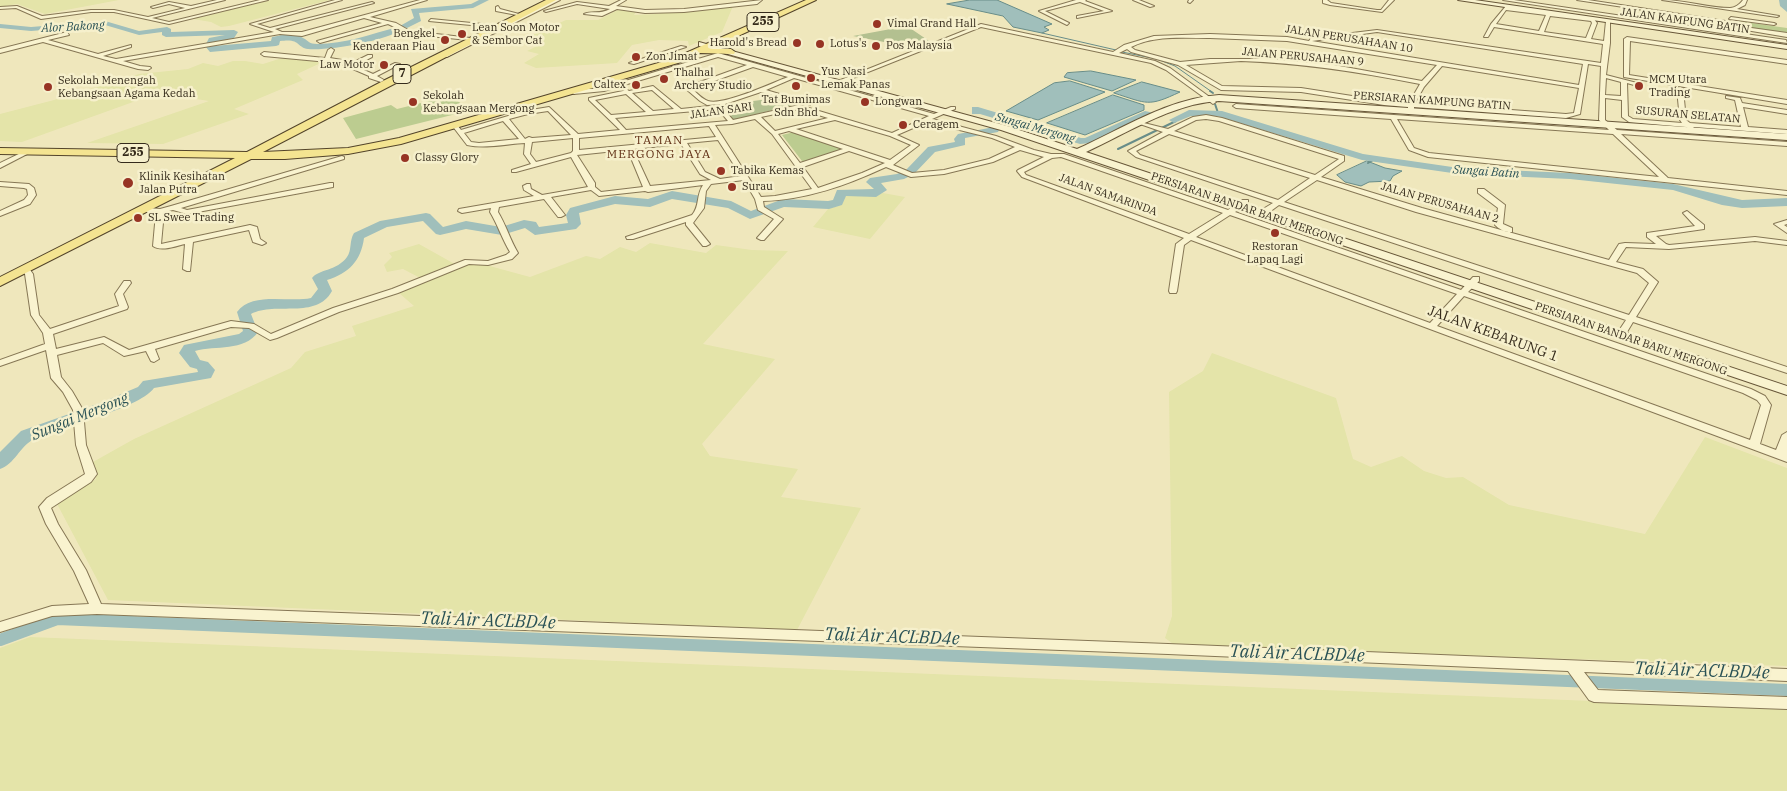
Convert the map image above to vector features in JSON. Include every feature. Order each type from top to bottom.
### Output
[{"type":"main road","name":"7","points":[[271,141],[376,78],[492,26],[523,15],[545,0]]},
{"type":"main road","name":"7","points":[[0,282],[271,141],[552,0]]},
{"type":"main road","name":"255","points":[[286,154],[399,138],[632,78],[705,46],[801,0]]},
{"type":"main road","name":"255","points":[[0,146],[32,149],[286,154],[370,147],[401,142],[458,129],[487,115],[657,63],[731,36],[812,0]]},
{"type":"main road","points":[[731,36],[723,43],[733,51]]},
{"type":"main road","points":[[705,46],[733,51]]},
{"type":"main road","points":[[215,153],[271,141],[272,148],[286,154]]},
{"type":"main road","name":"255","points":[[0,152],[14,155],[32,149]]},
{"type":"main road","points":[[215,153],[222,159],[221,168],[286,154]]},
{"type":"street","points":[[149,17],[223,0]]},
{"type":"street","points":[[234,0],[250,4]]},
{"type":"street","points":[[0,8],[17,7],[41,18],[91,11],[129,13],[167,23],[266,0]]},
{"type":"street","points":[[340,0],[252,23],[282,33],[302,34],[425,0]]},
{"type":"street","points":[[361,0],[396,8]]},
{"type":"street","points":[[523,15],[558,0]]},
{"type":"street","points":[[586,14],[600,16],[624,0]]},
{"type":"street","points":[[498,7],[498,10],[523,15],[577,3],[648,11],[696,9],[757,3],[760,0]]},
{"type":"street","points":[[1067,24],[1041,10],[1081,0],[1110,11],[1079,17]]},
{"type":"street","points":[[1135,0],[1152,6]]},
{"type":"street","points":[[1325,0],[1325,2],[1330,4],[1380,11],[1392,0]]},
{"type":"street","name":"JALAN KAMPUNG BATIN","points":[[1461,0],[1509,4],[1549,14],[1786,44]]},
{"type":"street","points":[[1579,0],[1612,2],[1634,8],[1730,22],[1787,35]]},
{"type":"street","points":[[1634,8],[1638,0]]},
{"type":"street","points":[[1664,0],[1777,16]]},
{"type":"street","points":[[1486,36],[1509,4],[1555,7],[1726,35],[1732,10],[1744,0]]},
{"type":"street","points":[[1555,7],[1559,2]]},
{"type":"street","points":[[1679,14],[1685,2]]},
{"type":"street","points":[[153,7],[170,3],[191,8]]},
{"type":"street","points":[[270,30],[378,4]]},
{"type":"street","points":[[1540,32],[1549,14],[1595,22],[1588,40]]},
{"type":"street","points":[[364,17],[389,23],[409,32],[468,38]]},
{"type":"street","points":[[431,20],[492,26]]},
{"type":"street","points":[[1608,22],[1607,53],[1604,65],[1600,116],[1667,181]]},
{"type":"street","points":[[1730,22],[1774,24]]},
{"type":"street","points":[[320,42],[389,23]]},
{"type":"street","points":[[844,80],[981,24],[1163,66],[1211,100]]},
{"type":"street","points":[[1493,25],[1607,43]]},
{"type":"street","points":[[1302,41],[1377,31],[1604,65]]},
{"type":"street","points":[[115,61],[282,33]]},
{"type":"street","points":[[0,51],[67,34]]},
{"type":"street","name":"JALAN PERUSAHAAN 10","points":[[1113,54],[1126,46],[1147,39],[1185,37],[1265,38],[1302,41],[1582,87]]},
{"type":"street","points":[[1787,62],[1627,38],[1626,76],[1630,78],[1787,102]]},
{"type":"street","points":[[40,40],[115,61],[148,68]]},
{"type":"street","points":[[1,43],[14,47]]},
{"type":"street","points":[[96,56],[129,46]]},
{"type":"street","name":"PERSIARAN BANDAR BARU MERGONG","points":[[705,46],[733,51],[950,109],[1087,152],[1238,207],[1270,209],[1470,286],[1626,328],[1787,383]]},
{"type":"street","points":[[1126,46],[1133,51],[1180,64],[1221,88],[1301,90],[1411,110],[1572,116],[1577,114],[1586,63]]},
{"type":"street","points":[[632,63],[683,47]]},
{"type":"street","points":[[327,60],[331,50]]},
{"type":"street","name":"PERSIARAN BANDAR BARU MERGONG","points":[[733,51],[765,61],[844,80]]},
{"type":"street","points":[[1607,53],[1626,56]]},
{"type":"street","points":[[264,54],[344,62],[376,78],[398,64]]},
{"type":"street","points":[[350,66],[370,56]]},
{"type":"street","points":[[632,78],[646,77],[715,56],[794,76],[934,116]]},
{"type":"street","points":[[646,60],[657,63]]},
{"type":"street","points":[[765,61],[688,88],[706,103],[721,102],[761,90],[794,76]]},
{"type":"street","name":"JALAN PERUSAHAAN 9","points":[[1180,64],[1212,61],[1271,62],[1348,69],[1424,83]]},
{"type":"street","points":[[1411,110],[1424,83],[1441,64]]},
{"type":"street","points":[[1604,76],[1624,81],[1735,98],[1741,104],[1787,112]]},
{"type":"street","name":"SUSURAN SELATAN","points":[[1624,81],[1625,118],[1628,119],[1690,128],[1787,132]]},
{"type":"street","points":[[624,131],[591,99],[626,91],[655,88],[680,111]]},
{"type":"street","points":[[1680,89],[1683,120],[1690,128]]},
{"type":"street","points":[[761,90],[900,132]]},
{"type":"street","points":[[626,91],[651,114]]},
{"type":"street","points":[[1602,96],[1623,98]]},
{"type":"street","name":"PERSIARAN KAMPUNG BATIN","points":[[1087,152],[1157,127],[1187,107],[1211,100],[1411,110],[1611,128],[1787,141]]},
{"type":"street","points":[[1741,104],[1745,129]]},
{"type":"street","points":[[1236,106],[1394,117],[1611,128]]},
{"type":"street","points":[[609,117],[720,107],[732,122]]},
{"type":"street","name":"JALAN SARI","points":[[458,129],[469,144],[474,146],[574,135],[732,122],[799,107],[916,144],[912,149],[890,164]]},
{"type":"street","points":[[458,129],[505,119],[527,112],[549,109],[574,135],[574,153],[580,170],[592,183],[592,188],[599,194],[746,178]]},
{"type":"street","points":[[892,135],[950,109]]},
{"type":"street","points":[[757,117],[774,134],[818,191]]},
{"type":"street","points":[[1270,209],[1342,160],[1342,157],[1336,153],[1212,117],[1195,118],[1157,127],[1132,149],[1132,152],[1270,209],[1626,328],[1787,370]]},
{"type":"street","points":[[1394,117],[1411,149],[1422,154],[1787,192]]},
{"type":"street","points":[[774,134],[834,118]]},
{"type":"street","points":[[505,119],[526,140],[527,154],[534,164]]},
{"type":"street","points":[[927,120],[985,135],[1051,156],[1062,155],[1238,207],[1470,286],[1747,391],[1761,398],[1766,405],[1754,446]]},
{"type":"street","points":[[711,124],[759,199],[764,211],[779,221],[761,238]]},
{"type":"street","name":"JALAN PERUSAHAAN 2","points":[[1157,127],[1316,178],[1528,237]]},
{"type":"street","name":"PERSIARAN KAMPUNG BATIN","points":[[1611,128],[1690,128],[1787,141]]},
{"type":"street","points":[[791,130],[890,164],[912,175],[944,172],[981,164],[999,159],[1003,154],[1021,148]]},
{"type":"street","points":[[514,171],[574,153],[721,138]]},
{"type":"street","points":[[683,142],[702,173],[709,178],[726,181]]},
{"type":"street","points":[[798,166],[849,149]]},
{"type":"street","points":[[0,166],[14,155]]},
{"type":"street","name":"JALAN SAMARINDA","points":[[1051,156],[1021,170],[1020,173],[1188,237]]},
{"type":"street","points":[[144,208],[160,210],[173,208],[342,158]]},
{"type":"street","points":[[634,158],[648,190]]},
{"type":"street","points":[[759,199],[781,198],[818,191],[890,164]]},
{"type":"street","points":[[706,244],[690,225],[700,202],[702,190],[708,183]]},
{"type":"street","points":[[0,184],[26,186],[30,188],[32,195],[27,202],[0,214]]},
{"type":"street","points":[[173,208],[187,212],[330,185]]},
{"type":"street","points":[[527,186],[528,190],[544,197],[561,214]]},
{"type":"street","points":[[462,211],[495,207],[592,188]]},
{"type":"street","points":[[1482,191],[1502,207],[1499,222],[1501,227],[1528,237],[1613,260],[1640,271],[1654,282],[1626,328]]},
{"type":"street","points":[[0,363],[51,349],[104,340],[124,353],[150,348],[219,326],[240,324],[251,326],[270,337],[274,336],[336,310],[395,291],[468,262],[488,263],[509,257],[514,253],[494,212],[495,207]]},
{"type":"street","points":[[1173,291],[1180,244],[1188,237],[1238,207]]},
{"type":"street","points":[[160,210],[157,246],[167,247],[250,227],[254,229],[256,240],[262,243]]},
{"type":"street","points":[[1664,247],[1650,235],[1699,229],[1701,226],[1688,217],[1687,214]]},
{"type":"street","points":[[630,236],[693,217]]},
{"type":"street","points":[[1787,222],[1778,224],[1787,231]]},
{"type":"street","points":[[1689,230],[1711,243]]},
{"type":"street","name":"JALAN KEBARUNG 1","points":[[1188,237],[1783,457]]},
{"type":"street","points":[[1613,260],[1622,246],[1625,245],[1664,247],[1755,239],[1787,243]]},
{"type":"street","points":[[187,268],[185,257],[189,249],[189,241]]},
{"type":"street","points":[[25,269],[28,274],[35,315],[48,333],[56,378],[67,391],[79,415],[81,445],[90,474],[88,479],[51,501],[46,507],[52,524],[80,570],[97,609]]},
{"type":"street","points":[[48,333],[124,307],[119,294],[126,283]]},
{"type":"street","points":[[1431,327],[1470,286]]},
{"type":"street","name":"PERSIARAN BANDAR BARU MERGONG","points":[[1626,328],[1787,391]]},
{"type":"street","points":[[150,348],[154,359]]},
{"type":"street","points":[[1783,457],[1787,434]]},
{"type":"street","points":[[0,627],[52,611],[97,609],[1787,675]]},
{"type":"street","points":[[1572,666],[1594,696],[1787,703]]},
{"type":"green space","points":[[0,0],[119,0],[45,14],[17,4],[0,7]]},
{"type":"green space","points":[[271,0],[330,0],[229,26],[221,27],[211,22],[193,19]]},
{"type":"green space","points":[[733,6],[722,32],[689,46],[688,41],[659,40],[632,45],[617,63],[536,68],[524,63],[539,54],[527,51],[541,44],[521,40],[566,20],[598,20],[618,10],[637,10],[634,15]]},
{"type":"green space","points":[[1737,21],[1787,28],[1787,34],[1737,26]]},
{"type":"green space","points":[[907,26],[929,41],[905,46],[853,36]]},
{"type":"green space","points":[[282,58],[325,61],[297,74],[303,80],[234,109],[249,114],[163,144],[87,143],[209,101],[158,93],[22,142],[0,141],[0,114],[139,74],[188,69],[203,63],[218,66],[233,61],[263,64]]},
{"type":"green space","points":[[449,96],[472,110],[356,139],[343,118],[391,105],[397,109]]},
{"type":"green space","points":[[776,98],[797,104],[733,120],[723,105]]},
{"type":"green space","points":[[794,132],[841,148],[840,150],[807,161],[802,161],[782,135]]},
{"type":"green space","points":[[883,193],[905,197],[870,239],[813,227],[828,209],[841,205],[846,195],[874,196]]},
{"type":"green space","points":[[650,243],[706,253],[716,245],[752,250],[788,251],[703,344],[775,359],[702,444],[710,456],[798,469],[781,497],[861,508],[797,630],[108,600],[56,502],[96,479],[93,462],[134,439],[291,368],[305,352],[356,336],[352,326],[414,306],[399,293],[426,281],[403,269],[387,272],[384,265],[392,257],[389,253],[419,244],[460,267],[475,262],[530,277],[586,256],[600,259],[620,247],[636,252]]},
{"type":"green space","points":[[1212,353],[1336,398],[1353,459],[1371,467],[1402,456],[1424,471],[1446,478],[1463,477],[1509,505],[1645,534],[1705,437],[1787,468],[1787,666],[1176,646],[1165,638],[1172,616],[1169,392],[1203,371]]},
{"type":"green space","points":[[30,637],[1787,709],[1787,791],[0,791],[0,648]]},
{"type":"water","points":[[970,0],[997,0],[1052,24],[1044,27],[1049,30],[1042,33],[1013,27],[1003,16],[947,4]]},
{"type":"water","points":[[1091,71],[1136,80],[1112,91],[1064,77],[1067,73]]},
{"type":"water","points":[[1070,81],[1105,92],[1038,120],[1006,111],[1054,83]]},
{"type":"water","points":[[1142,82],[1180,92],[1154,102],[1134,100],[1114,93]]},
{"type":"water","points":[[1113,95],[1144,105],[1144,110],[1085,135],[1047,123]]},
{"type":"water","points":[[1367,161],[1385,168],[1402,171],[1393,176],[1390,181],[1369,182],[1361,186],[1345,182],[1337,175]]},
{"type":"waterway","name":"Alor Bakong","points":[[404,26],[418,19],[414,11],[473,6],[485,0]]},
{"type":"waterway","name":"Sungai Batin","points":[[1783,0],[1787,10]]},
{"type":"waterway","name":"Alor Bakong","points":[[0,26],[31,29],[105,23],[139,33],[167,29],[166,35],[234,32],[231,36],[212,40],[213,43],[209,46],[210,49],[276,43],[275,39],[289,37],[297,38],[307,46],[330,46],[365,39],[398,29]]},
{"type":"waterway","points":[[1042,33],[1116,50]]},
{"type":"waterway","points":[[1122,52],[1157,59],[1175,66],[1212,92]]},
{"type":"waterway","points":[[1215,104],[1218,113]]},
{"type":"waterway","name":"Sungai Mergong","points":[[976,112],[975,109],[1080,141],[1087,141],[1149,113]]},
{"type":"waterway","name":"Sungai Batin","points":[[1174,120],[1189,113],[1218,113],[1362,157],[1459,171],[1570,176],[1673,187],[1694,191],[1722,201],[1742,204],[1787,202]]},
{"type":"waterway","points":[[1118,149],[1176,121]]},
{"type":"waterway","name":"Sungai Mergong","points":[[0,463],[16,444],[27,435],[106,407],[144,390],[149,384],[205,375],[207,370],[202,365],[195,364],[187,353],[189,348],[204,344],[230,342],[245,337],[251,332],[244,317],[244,312],[255,307],[267,304],[299,304],[316,301],[322,297],[325,291],[319,278],[336,273],[351,261],[356,252],[358,236],[384,224],[426,217],[440,231],[466,225],[502,231],[524,224],[532,225],[535,231],[572,226],[575,224],[572,215],[574,211],[615,200],[632,203],[650,203],[672,195],[698,201],[731,205],[750,215],[783,203],[829,205],[838,202],[841,192],[876,193],[881,190],[880,187],[872,182],[874,180],[900,177],[910,172],[932,149],[961,143],[959,139],[962,136],[994,130]]},
{"type":"waterway","name":"Sungai Batin","points":[[1368,163],[1375,159]]},
{"type":"waterway","name":"Tali Air ACLBD4e","points":[[0,640],[57,619],[1787,690]]},
{"type":"place","name":"Vimal Grand Hall","points":[[877,24]]},
{"type":"place","name":"Lean Soon Motor & Sembor Cat","points":[[462,34]]},
{"type":"place","name":"Bengkel Kenderaan Piau","points":[[445,40]]},
{"type":"place","name":"Harold's Bread","points":[[797,43]]},
{"type":"place","name":"Lotus's","points":[[820,44]]},
{"type":"place","name":"Pos Malaysia","points":[[876,46]]},
{"type":"place","name":"Zon Jimat","points":[[636,57]]},
{"type":"place","name":"Law Motor","points":[[384,65]]},
{"type":"place","name":"Yus Nasi Lemak Panas","points":[[811,78]]},
{"type":"place","name":"Thalhal Archery Studio","points":[[664,79]]},
{"type":"place","name":"Caltex","points":[[636,85]]},
{"type":"place","name":"Tat Bumimas Sdn Bhd","points":[[796,86]]},
{"type":"place","name":"MCM Utara Trading","points":[[1639,86]]},
{"type":"place","name":"Sekolah Menengah Kebangsaan Agama Kedah","points":[[48,87]]},
{"type":"place","name":"Sekolah Kebangsaan Mergong","points":[[413,102]]},
{"type":"place","name":"Longwan","points":[[865,102]]},
{"type":"place","name":"Ceragem","points":[[903,125]]},
{"type":"place","name":"Classy Glory","points":[[405,158]]},
{"type":"place","name":"Tabika Kemas","points":[[721,171]]},
{"type":"place","name":"Klinik Kesihatan Jalan Putra","points":[[128,183]]},
{"type":"place","name":"Surau","points":[[732,187]]},
{"type":"place","name":"SL Swee Trading","points":[[138,218]]},
{"type":"place","name":"Restoran Lapaq Lagi","points":[[1275,233]]},
{"type":"district","name":"TAMAN MERGONG JAYA","points":[[659,148]]}]
